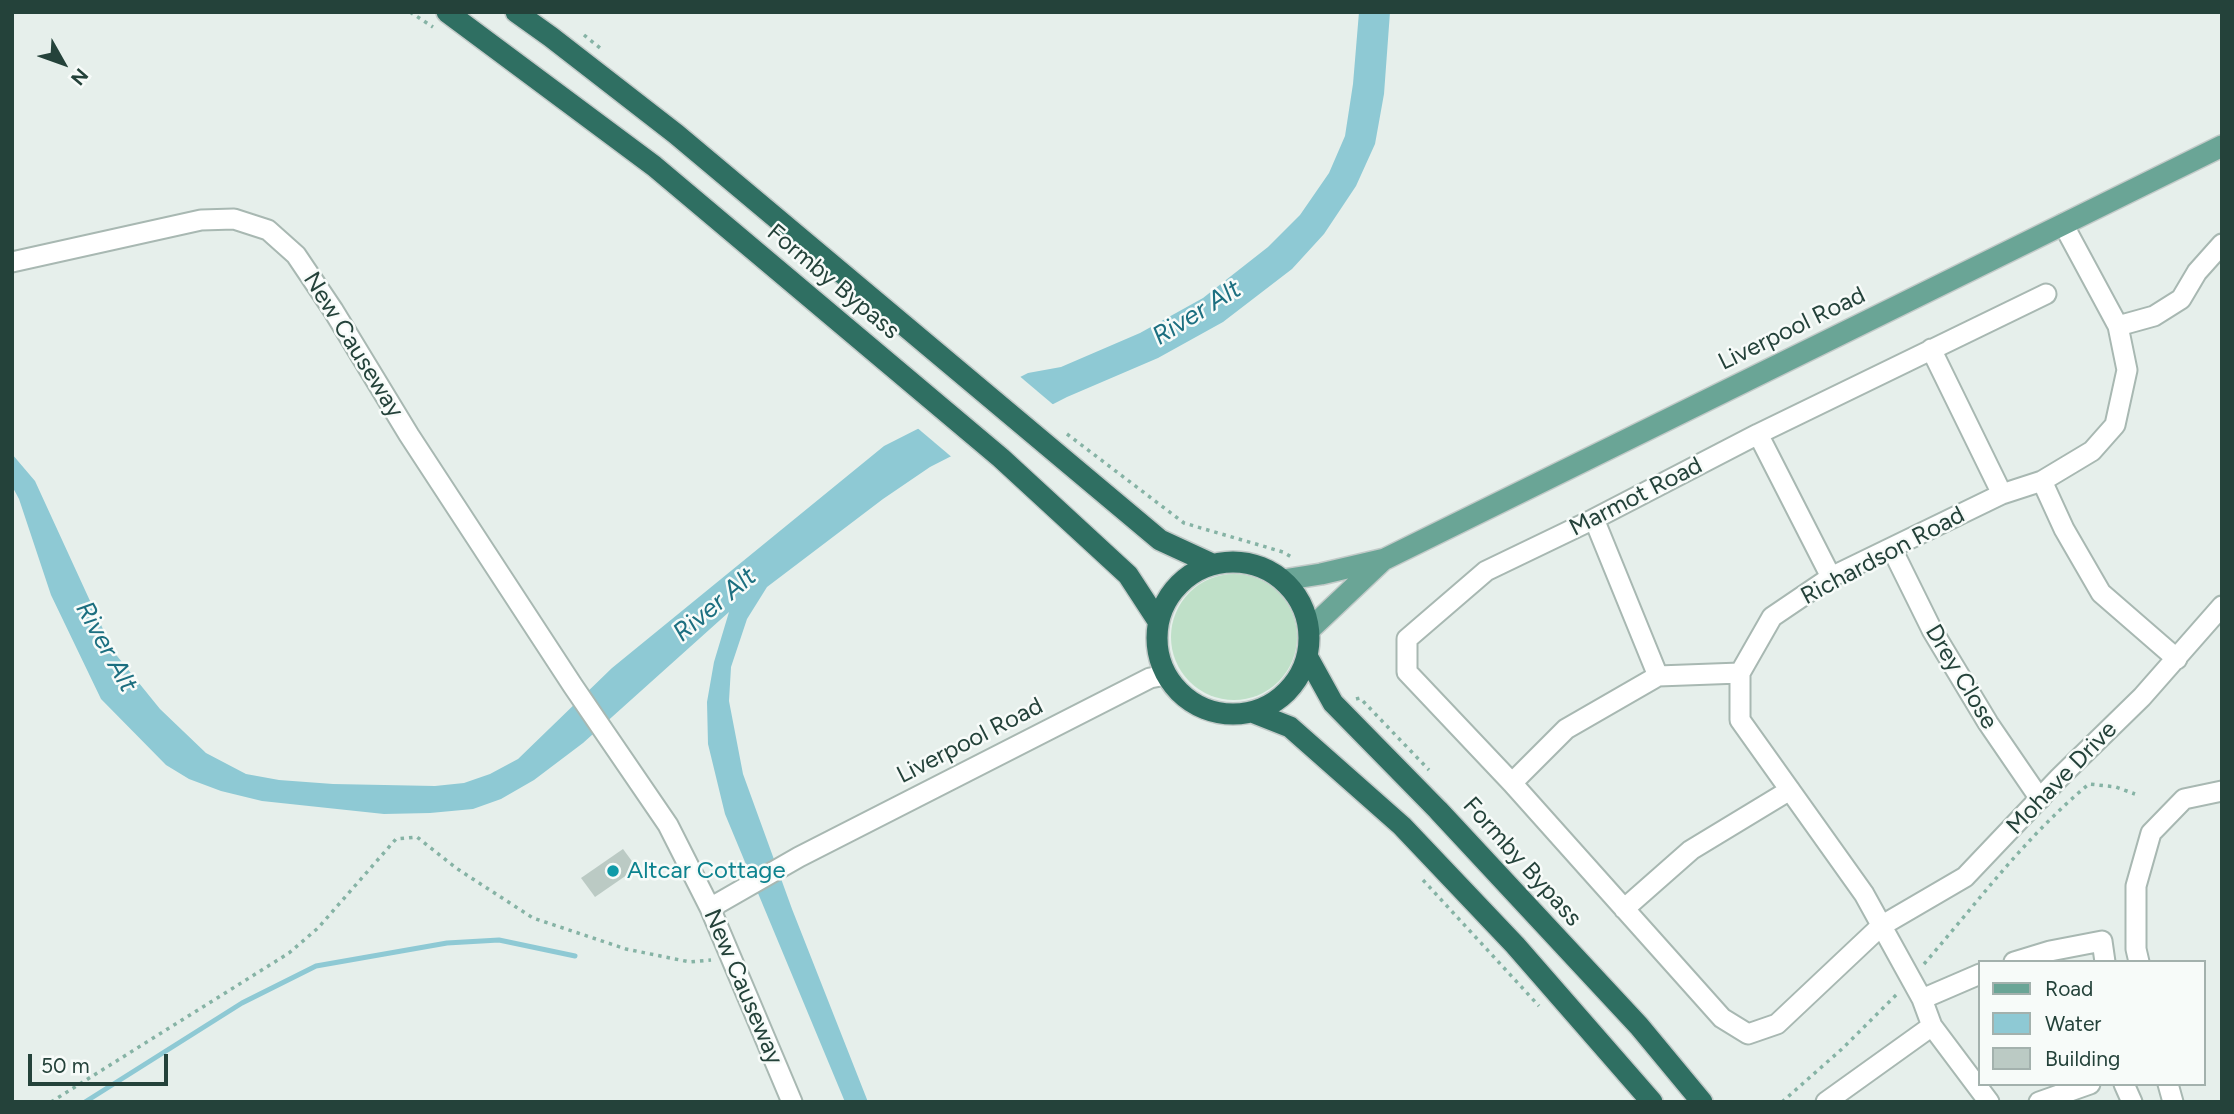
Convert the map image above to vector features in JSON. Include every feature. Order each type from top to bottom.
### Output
[{"type":"highway","name":"Formby Bypass","points":[[447,12],[654,166],[1001,458],[1128,575],[1158,621]]},
{"type":"highway","name":"Formby Bypass","points":[[516,12],[676,134],[966,377],[1050,433],[1160,540],[1212,564]]},
{"type":"highway","points":[[1237,561],[1262,567],[1283,580],[1296,594],[1305,611],[1309,630],[1307,656],[1300,675],[1287,692],[1271,704],[1252,712],[1227,714],[1202,708],[1188,700],[1175,689],[1159,657],[1156,639],[1158,621],[1166,602],[1178,585],[1193,572],[1212,564],[1237,561]]},
{"type":"highway","name":"Formby Bypass","points":[[1307,656],[1333,703],[1438,810],[1639,1026],[1702,1102]]},
{"type":"highway","points":[[1252,712],[1290,727],[1402,826],[1515,945],[1652,1102]]},
{"type":"main road","name":"Liverpool Road","points":[[1283,580],[1385,559],[2222,146]]},
{"type":"main road","name":"Liverpool Road","points":[[1309,630],[1385,559]]},
{"type":"street","name":"New Causeway","points":[[12,262],[201,220],[234,219],[268,230],[296,256],[573,686],[668,825],[710,908],[792,1102]]},
{"type":"street","name":"Richardson Road","points":[[1989,1102],[1932,1026],[1922,999],[1864,894],[1740,720],[1740,673],[1772,617],[1831,577],[2001,494],[2042,481],[2092,451],[2115,425],[2127,370],[2118,326],[2063,224]]},
{"type":"street","points":[[2118,326],[2154,316],[2181,299],[2197,272],[2222,244]]},
{"type":"street","name":"Marmot Road","points":[[1624,909],[1512,783],[1406,672],[1407,639],[1486,571],[1594,519],[1758,433],[2046,294]]},
{"type":"street","points":[[1931,349],[2001,494]]},
{"type":"street","points":[[1758,433],[1831,577]]},
{"type":"street","points":[[2042,481],[2064,529],[2101,593],[2177,659]]},
{"type":"street","points":[[1594,519],[1658,676]]},
{"type":"street","name":"Drey Close","points":[[1892,549],[1932,630],[1988,723],[2040,799]]},
{"type":"street","name":"Mohave Drive","points":[[1624,909],[1722,1018],[1748,1034],[1777,1024],[1881,926],[1965,877],[2060,776],[2142,697],[2222,606]]},
{"type":"street","points":[[1512,783],[1566,729],[1658,676],[1740,673]]},
{"type":"street","name":"Liverpool Road","points":[[710,908],[799,857],[1150,678],[1166,674]]},
{"type":"street","points":[[1624,909],[1691,850],[1790,790]]},
{"type":"street","points":[[2139,960],[2136,949],[2136,886],[2151,833],[2184,799],[2222,792]]},
{"type":"street","points":[[2021,960],[2102,941],[2105,960]]},
{"type":"street","points":[[1922,999],[1979,974]]},
{"type":"street","points":[[1826,1102],[1932,1026]]},
{"type":"street","points":[[2039,1102],[2084,1086]]},
{"type":"street","points":[[2125,1086],[2132,1102]]},
{"type":"path","points":[[410,12],[444,34]]},
{"type":"path","points":[[1050,433],[1184,523],[1283,552],[1321,574]]},
{"type":"path","points":[[1782,1102],[1843,1048],[1911,979],[2017,854],[2072,798],[2089,784],[2116,787],[2135,794]]},
{"type":"path","points":[[51,1102],[289,953],[318,928],[396,839],[416,837],[456,868],[533,918],[584,937],[690,962],[731,958]]},
{"type":"path","points":[[1414,870],[1542,1009]]},
{"type":"green space","points":[[1234,574],[1258,579],[1278,593],[1292,613],[1297,637],[1292,661],[1278,681],[1258,695],[1234,700],[1210,695],[1190,681],[1176,661],[1171,637],[1176,613],[1190,593],[1210,579]]},
{"type":"water","name":"River Alt","points":[[1359,12],[1390,12],[1384,94],[1375,144],[1356,186],[1324,234],[1292,269],[1223,322],[1158,358],[1067,397],[930,467],[767,587],[747,619],[731,667],[729,701],[743,774],[792,909],[868,1102],[845,1102],[725,814],[708,744],[707,702],[714,662],[729,612],[583,743],[534,780],[501,799],[473,809],[384,814],[262,801],[221,791],[189,779],[166,765],[101,699],[51,595],[19,499],[12,486],[12,454],[35,481],[113,651],[160,709],[206,753],[246,774],[279,780],[435,786],[464,783],[490,774],[518,759],[612,668],[884,446],[1028,373],[1061,367],[1140,333],[1203,298],[1268,247],[1300,215],[1329,173],[1345,136],[1353,84]]},
{"type":"pier","points":[[1017,374],[1056,407],[954,459],[915,426]]},
{"type":"building","name":"Altcar Cottage","points":[[623,849],[637,868],[595,897],[581,878]]},
{"type":"waterway","points":[[85,1102],[242,1003],[316,966],[447,943],[499,940],[575,956]]},
{"type":"place","name":"Altcar Cottage","points":[[613,871]]}]
